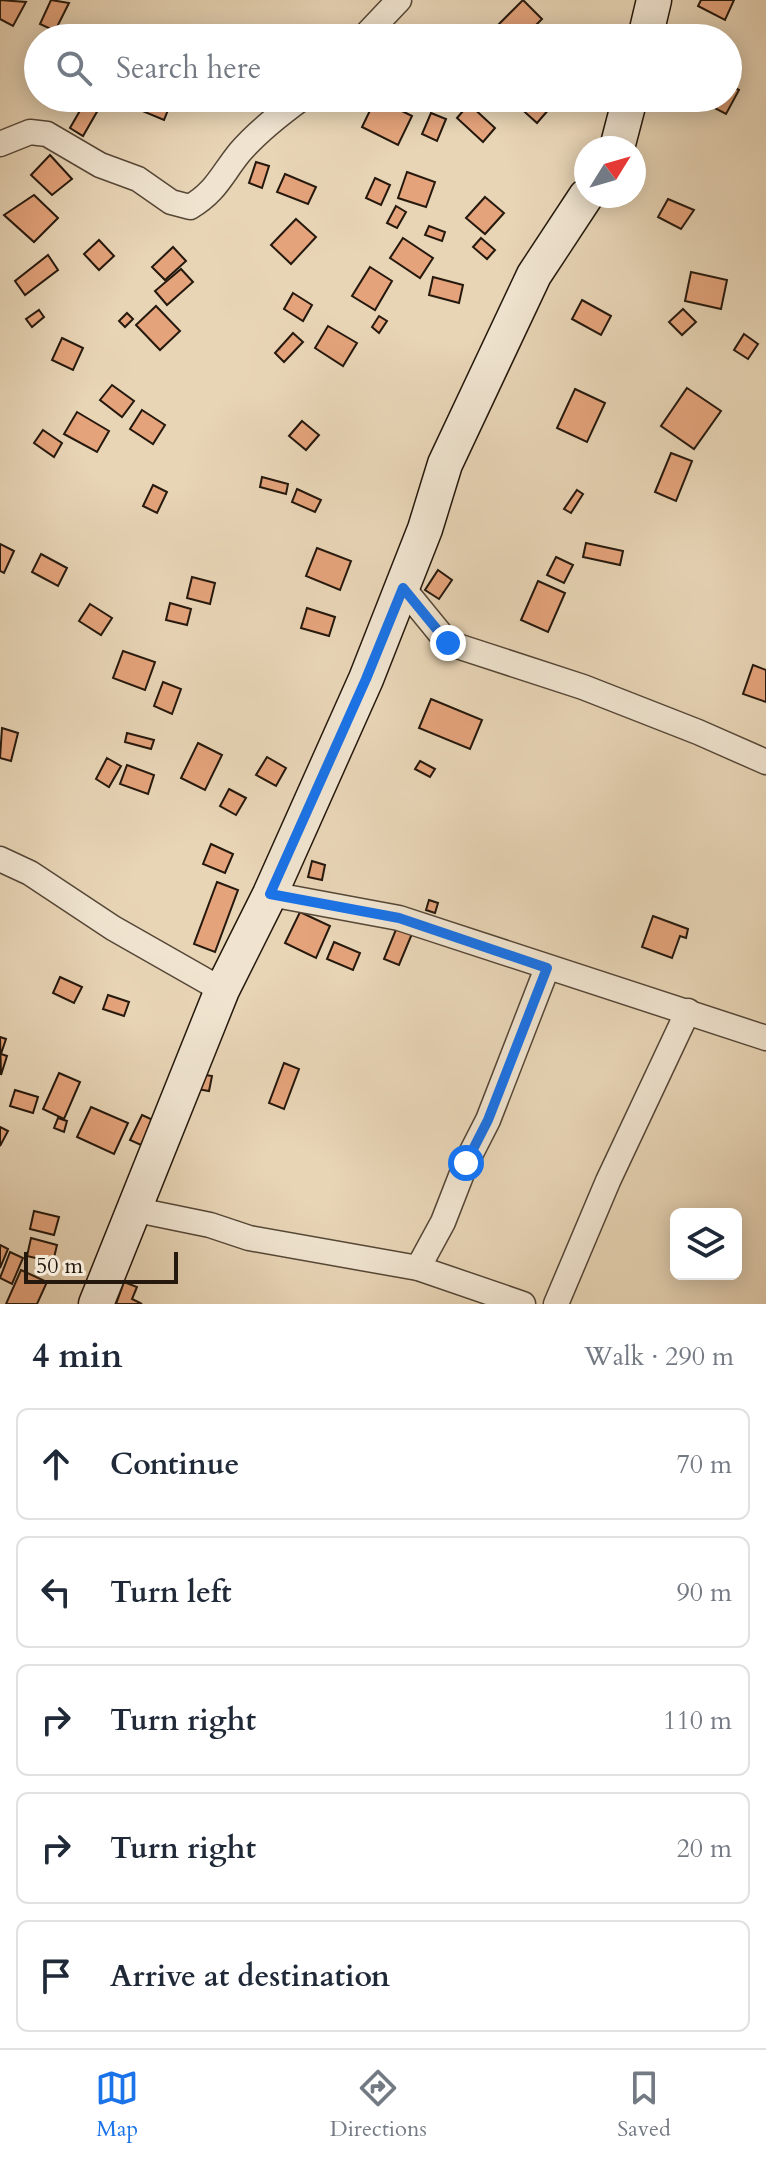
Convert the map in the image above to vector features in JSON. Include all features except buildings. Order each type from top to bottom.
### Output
[{"type":"street","points":[[376,24],[399,0]]},
{"type":"street","points":[[648,24],[654,0]]},
{"type":"street","points":[[0,144],[30,132],[47,134],[100,165],[138,179],[171,202],[190,207],[209,196],[240,153],[283,112]]},
{"type":"street","points":[[620,136],[626,112]]},
{"type":"street","points":[[96,1304],[222,990],[270,894],[366,679],[403,588],[451,450],[534,275],[578,208]]},
{"type":"street","points":[[403,588],[448,643],[583,687],[766,762]]},
{"type":"street","points":[[0,859],[30,873],[113,928],[222,990]]},
{"type":"street","points":[[270,894],[399,918],[766,1038]]},
{"type":"street","points":[[418,1268],[443,1222],[466,1163],[488,1120],[547,968]]},
{"type":"street","points":[[556,1304],[608,1181],[688,1011]]},
{"type":"street","points":[[132,1209],[210,1225],[249,1238],[418,1268],[523,1304]]},
{"type":"route","points":[[448,643],[403,588],[270,894],[399,918],[547,968],[488,1120],[466,1163]]}]
